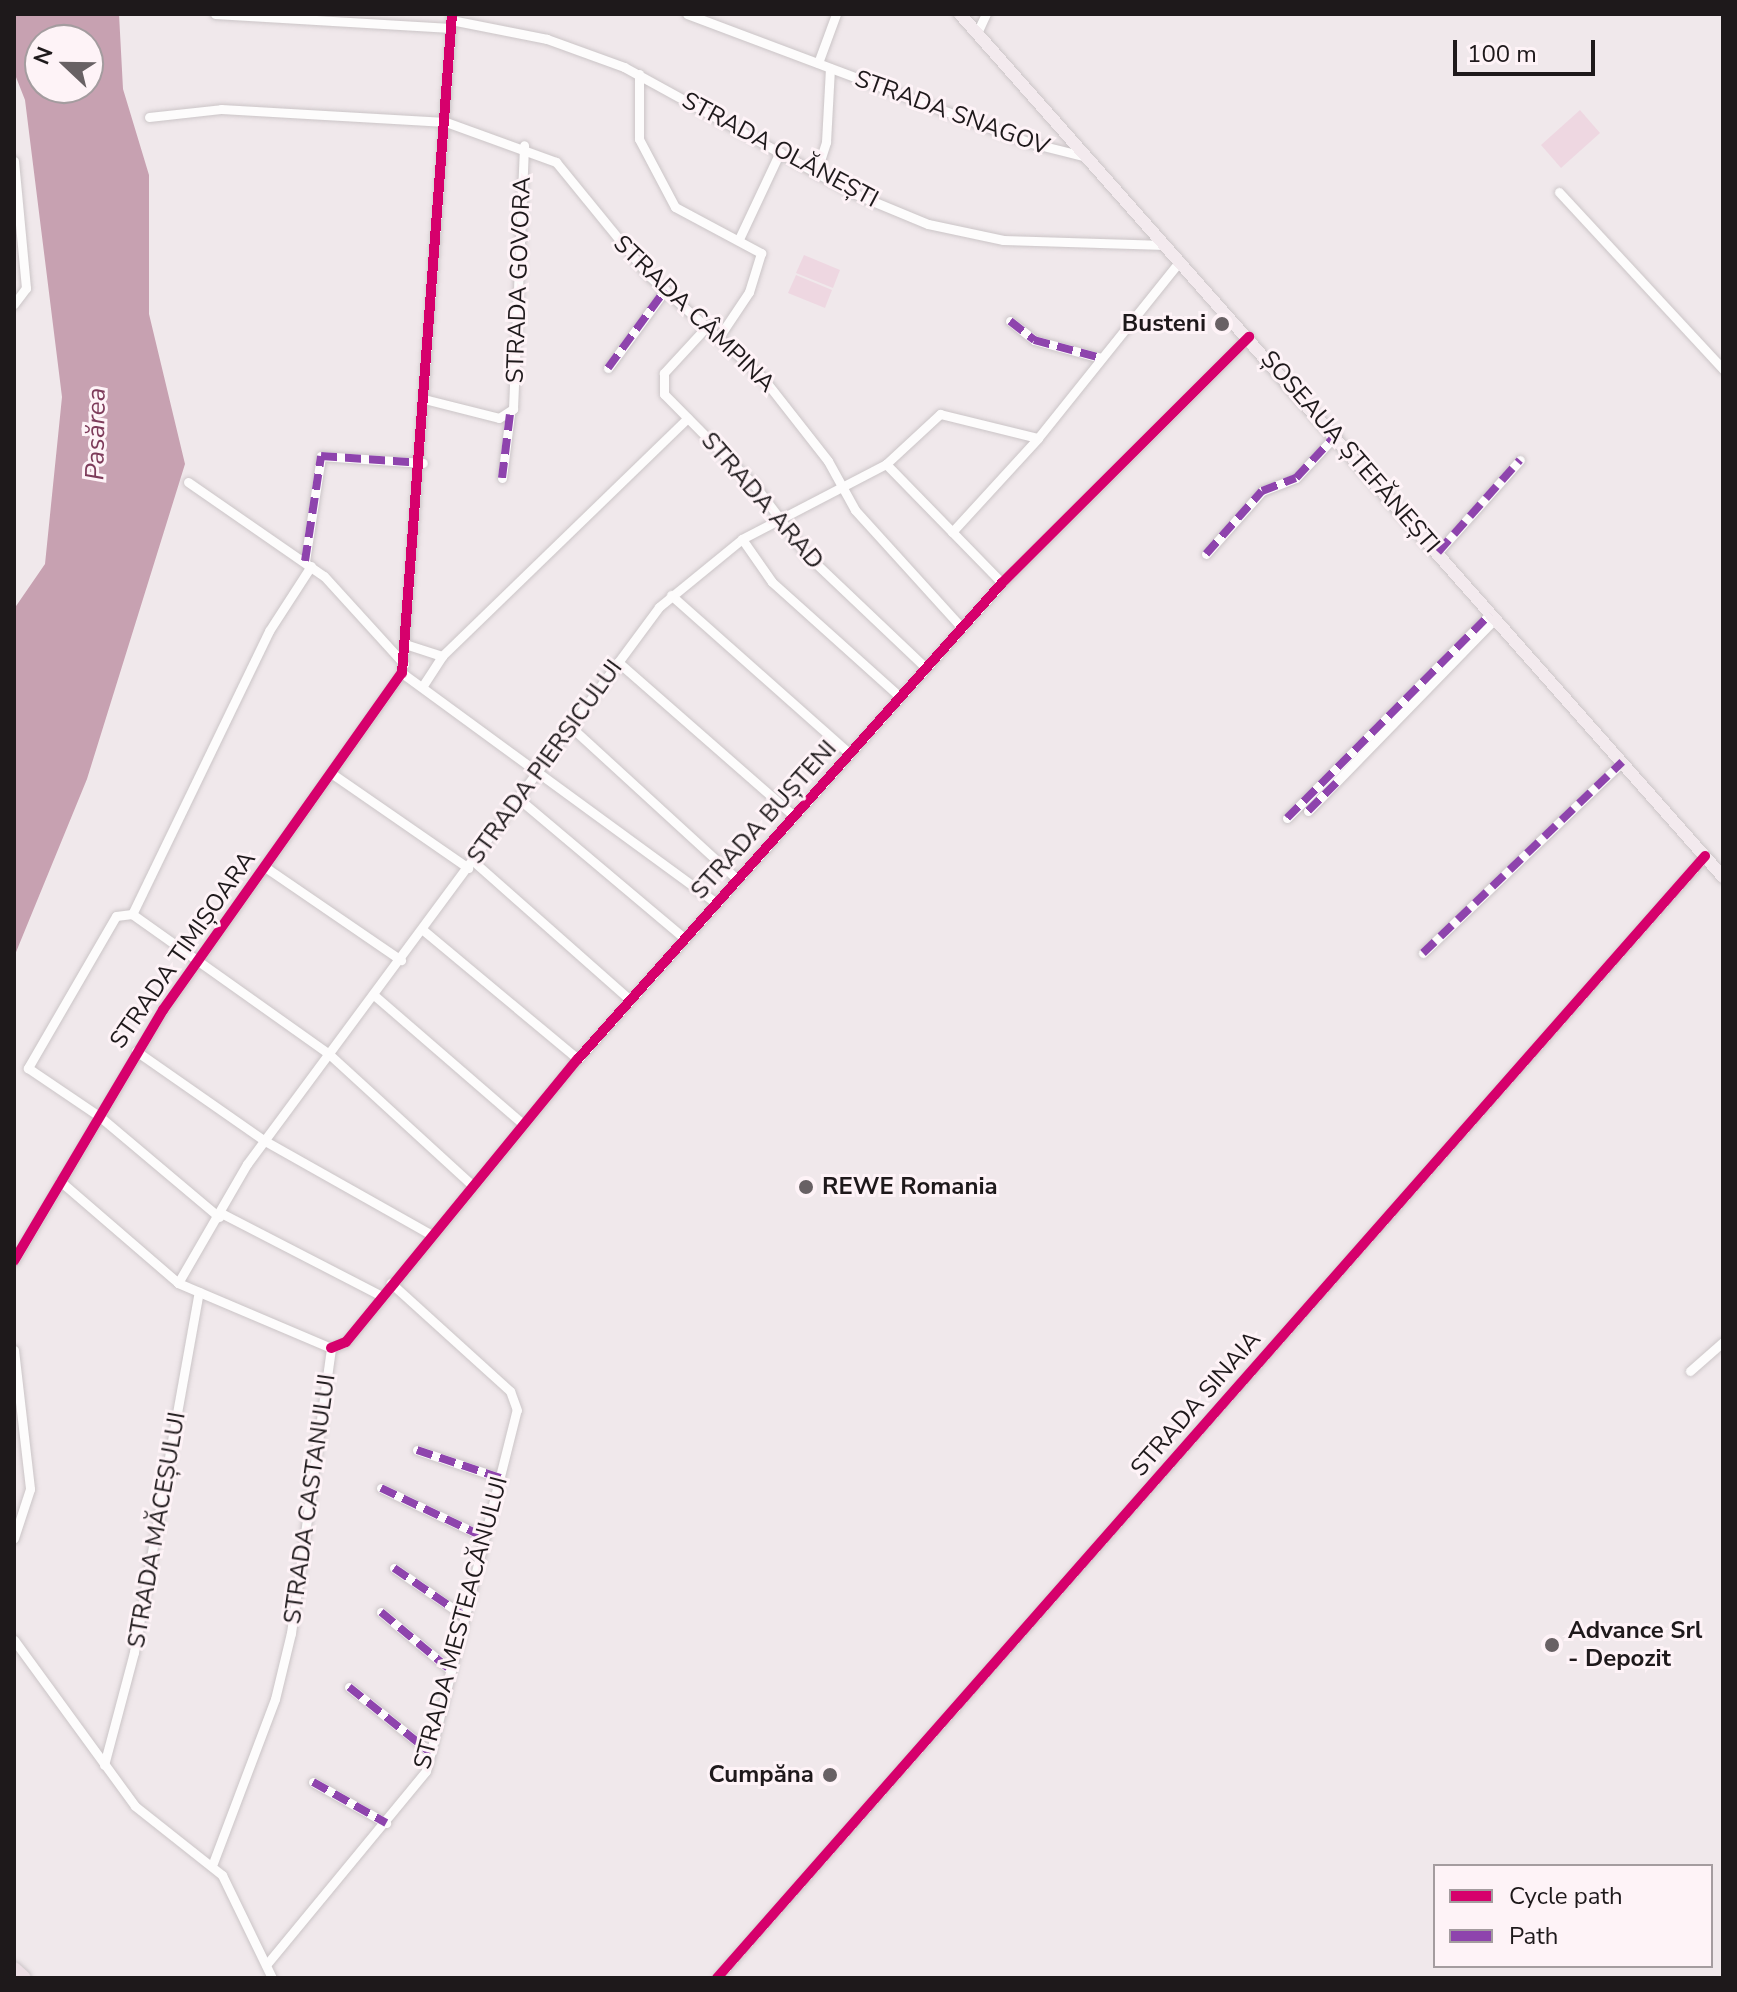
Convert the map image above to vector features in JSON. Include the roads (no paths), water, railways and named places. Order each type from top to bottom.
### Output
[{"type":"highway","points":[[14,1969],[24,1978]]},
{"type":"main road","name":"ȘOSEAUA ȘTEFĂNEȘTI","points":[[960,14],[1336,435],[1723,877]]},
{"type":"street","name":"STRADA OLĂNEȘTI","points":[[215,14],[451,21],[547,39],[639,74],[816,173],[898,212],[982,238],[1165,245]]},
{"type":"street","name":"STRADA SNAGOV","points":[[687,14],[830,68],[1087,157]]},
{"type":"street","points":[[818,63],[836,14]]},
{"type":"street","points":[[977,33],[986,14]]},
{"type":"street","points":[[403,668],[408,645],[428,400],[451,21]]},
{"type":"street","points":[[816,173],[826,142],[830,68]]},
{"type":"street","points":[[639,74],[639,139],[648,165],[683,214],[756,247],[757,275],[721,334]]},
{"type":"street","name":"STRADA CÂMPINA","points":[[149,117],[221,109],[446,122],[524,145],[567,172],[665,290],[721,334],[812,440],[840,488],[962,628]]},
{"type":"street","name":"STRADA GOVORA","points":[[502,478],[510,414],[524,145]]},
{"type":"street","points":[[739,239],[780,152]]},
{"type":"street","points":[[14,161],[26,288],[14,304]]},
{"type":"street","points":[[1559,192],[1658,304],[1723,369]]},
{"type":"street","points":[[952,532],[1038,438],[1180,261]]},
{"type":"street","points":[[608,368],[665,290]]},
{"type":"street","points":[[1010,321],[1034,340],[1101,358]]},
{"type":"street","name":"STRADA ARAD","points":[[709,324],[661,380],[688,418],[778,517],[807,555],[926,668]]},
{"type":"street","name":"STRADA BUȘTENI","points":[[331,1348],[346,1342],[430,1234],[578,1059],[1002,583],[1249,337]]},
{"type":"street","name":"STRADA GOVORA","points":[[428,400],[499,418],[510,414]]},
{"type":"street","name":"STRADA PIERSICULUI","points":[[178,1283],[265,1141],[618,662],[671,595],[742,539],[778,517],[886,464],[945,412],[1038,438]]},
{"type":"street","points":[[422,687],[442,656],[688,418]]},
{"type":"street","points":[[1206,554],[1262,491],[1296,478],[1336,435]]},
{"type":"street","points":[[382,1296],[220,1215],[99,1116],[28,1064],[116,916],[132,914],[269,631],[308,564],[321,456],[423,463]]},
{"type":"street","points":[[1438,552],[1520,460]]},
{"type":"street","points":[[886,464],[1002,583]]},
{"type":"street","points":[[188,482],[308,564],[422,687],[540,769],[716,903]]},
{"type":"street","points":[[742,539],[772,582],[900,697]]},
{"type":"street","points":[[671,595],[850,754]]},
{"type":"street","points":[[1308,811],[1493,616]]},
{"type":"street","points":[[1287,818],[1493,616]]},
{"type":"street","points":[[408,645],[442,656]]},
{"type":"street","points":[[618,662],[794,816]]},
{"type":"street","name":"STRADA TIMIȘOARA","points":[[14,1261],[136,1051],[403,668]]},
{"type":"street","points":[[571,727],[737,879]]},
{"type":"street","points":[[1423,953],[1622,762]]},
{"type":"street","points":[[331,773],[471,865],[630,1000]]},
{"type":"street","points":[[519,799],[685,939]]},
{"type":"street","name":"STRADA SINAIA","points":[[717,1978],[1705,856]]},
{"type":"street","points":[[265,867],[401,960]]},
{"type":"street","name":"STRADA TIMIȘOARA","points":[[132,914],[196,962]]},
{"type":"street","points":[[423,930],[578,1059]]},
{"type":"street","points":[[196,962],[329,1054],[471,1184]]},
{"type":"street","points":[[374,995],[523,1124]]},
{"type":"street","points":[[136,1051],[265,1141],[430,1234]]},
{"type":"street","name":"STRADA CASTANULUI","points":[[60,1181],[178,1283],[331,1348],[291,1633],[275,1699],[213,1863]]},
{"type":"street","name":"STRADA MESTEACĂNULUI","points":[[266,1965],[386,1823],[431,1753],[448,1668],[500,1478],[516,1398],[391,1283]]},
{"type":"street","name":"STRADA MĂCEȘULUI","points":[[104,1765],[134,1652],[199,1292]]},
{"type":"street","points":[[1690,1371],[1723,1342]]},
{"type":"street","points":[[14,1350],[30,1489],[14,1538]]},
{"type":"street","points":[[417,1450],[500,1478]]},
{"type":"street","points":[[381,1488],[482,1536]]},
{"type":"street","points":[[394,1568],[461,1614]]},
{"type":"street","points":[[381,1612],[448,1668]]},
{"type":"street","points":[[14,1640],[104,1765],[149,1819],[213,1863],[272,1978]]},
{"type":"street","points":[[349,1687],[431,1753]]},
{"type":"street","points":[[313,1782],[386,1823]]},
{"type":"water","name":"Pasărea","points":[[14,14],[119,14],[123,89],[149,175],[149,314],[185,464],[87,779],[14,957],[14,609],[45,564],[62,397],[25,104],[104,104],[104,24],[24,24],[24,97],[14,72]]},
{"type":"place","name":"Busteni","points":[[1222,324]]},
{"type":"place","name":"REWE Romania","points":[[806,1187]]},
{"type":"place","name":"Advance Srl - Depozit","points":[[1552,1645]]},
{"type":"place","name":"Cumpăna","points":[[830,1775]]}]
